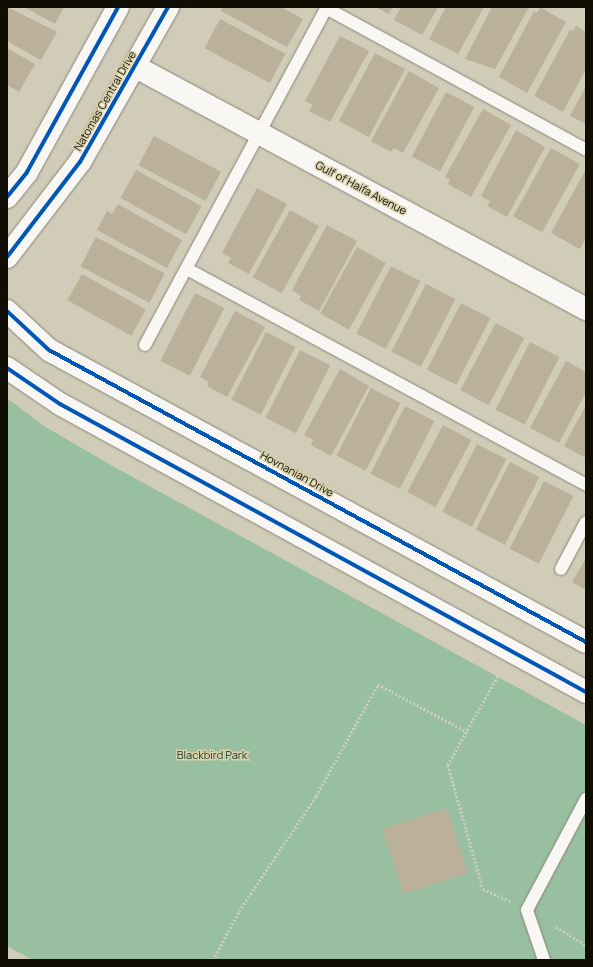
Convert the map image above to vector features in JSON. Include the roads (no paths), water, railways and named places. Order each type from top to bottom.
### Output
[{"type":"street","points":[[7,197],[27,172],[118,7]]},
{"type":"street","name":"Natomas Central Drive","points":[[7,257],[80,162],[136,67],[168,7]]},
{"type":"street","name":"Gulf of Haifa Avenue","points":[[136,67],[586,309]]},
{"type":"street","name":"Hovnanian Drive","points":[[7,311],[49,350],[586,642]]},
{"type":"street","points":[[7,368],[67,408],[586,692]]},
{"type":"lane","points":[[145,345],[187,269],[257,133],[326,8],[586,150]]},
{"type":"lane","points":[[187,269],[586,485]]},
{"type":"lane","points":[[561,569],[586,522]]},
{"type":"lane","points":[[544,960],[527,910],[586,799]]},
{"type":"park label","name":"Blackbird Park","points":[[212,755]]}]
